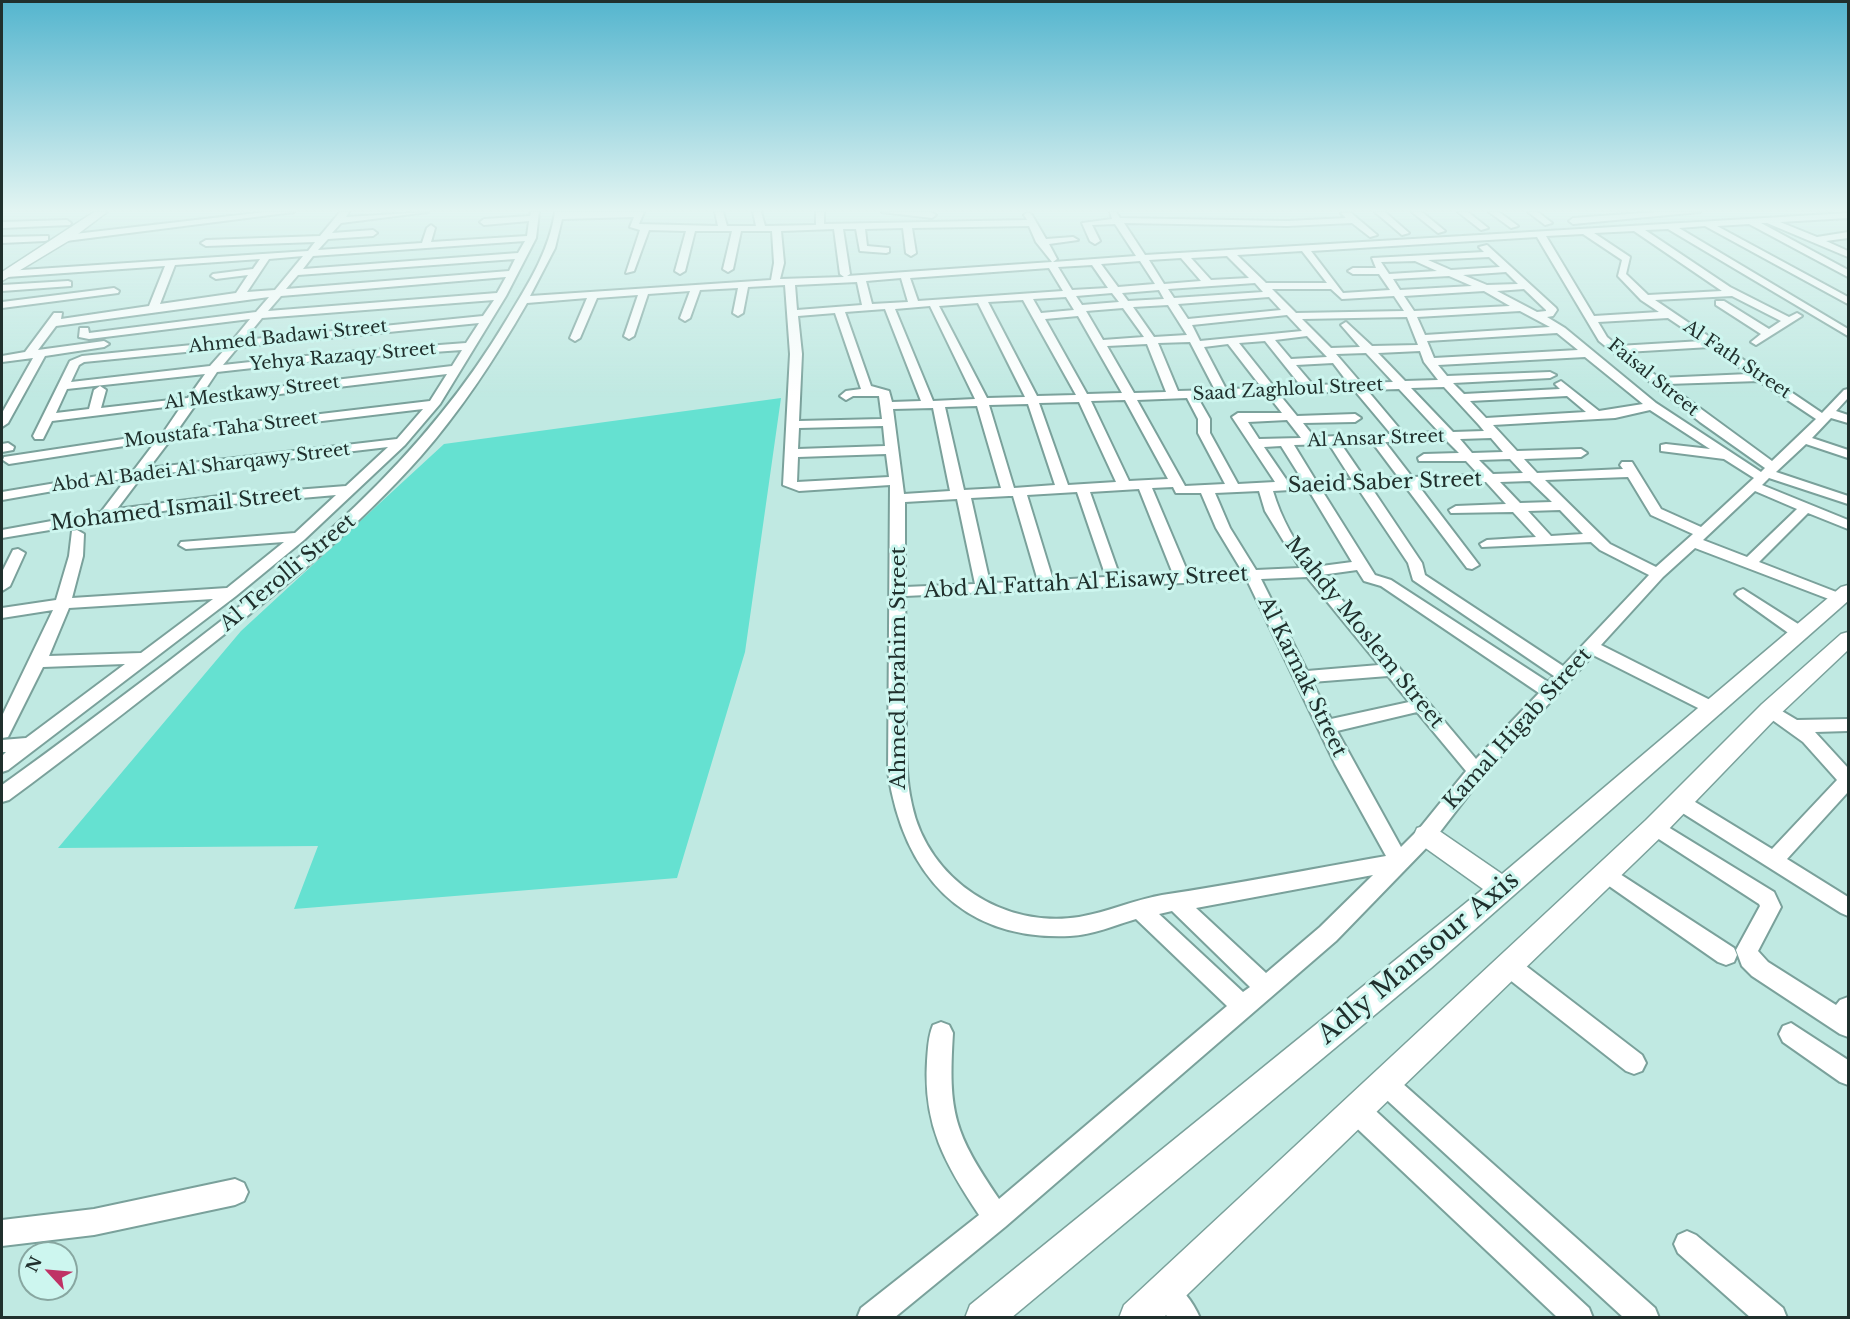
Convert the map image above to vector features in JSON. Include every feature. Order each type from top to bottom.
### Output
[{"type":"main road","name":"Adly Mansour Axis","points":[[983,1317],[1503,889],[1714,709],[1844,594]]},
{"type":"main road","points":[[1137,1317],[1655,827],[1770,710],[1848,639]]},
{"type":"main road","points":[[1426,835],[1503,889]]},
{"type":"street","points":[[153,308],[170,274]]},
{"type":"street","points":[[216,276],[239,274]]},
{"type":"street","points":[[239,296],[253,274]]},
{"type":"street","points":[[106,514],[167,436],[214,369],[295,274]]},
{"type":"street","points":[[52,323],[239,296],[512,274]]},
{"type":"street","name":"Al Terolli Street","points":[[2,765],[231,593],[299,537],[401,442],[434,404],[501,296],[512,274]]},
{"type":"street","name":"Al Terolli Street","points":[[2,795],[268,593],[334,538],[409,465],[468,389],[501,340],[537,274]]},
{"type":"street","points":[[775,282],[777,274]]},
{"type":"street","points":[[792,281],[853,274]]},
{"type":"street","points":[[982,300],[1033,274]]},
{"type":"street","points":[[1059,274],[1130,396],[1175,483]]},
{"type":"street","points":[[1103,274],[1151,340],[1174,396]]},
{"type":"street","points":[[1152,274],[1185,322],[1223,394]]},
{"type":"street","points":[[1199,274],[1208,284]]},
{"type":"street","points":[[1251,274],[1360,387],[1401,438]]},
{"type":"street","points":[[1324,274],[1345,300],[1527,286]]},
{"type":"street","points":[[1379,274],[1399,274]]},
{"type":"street","points":[[1384,274],[1413,319],[1430,362],[1445,381],[1535,478],[1596,537],[1619,556],[1658,574]]},
{"type":"street","points":[[1452,274],[1518,305],[1561,330],[1652,406],[1728,455],[1765,475],[1807,507],[1848,525]]},
{"type":"street","points":[[1514,274],[1552,312],[1537,315]]},
{"type":"street","name":"Faisal Street","points":[[1563,274],[1603,339],[1704,419],[1765,475]]},
{"type":"street","name":"Al Fath Street","points":[[1622,274],[1624,279],[1644,298],[1762,377],[1826,416],[1848,419]]},
{"type":"street","points":[[1705,274],[1735,293],[1789,321]]},
{"type":"street","points":[[1749,274],[1848,333]]},
{"type":"street","points":[[1798,274],[1848,301]]},
{"type":"street","points":[[523,300],[775,282],[905,276],[954,287],[982,300],[1032,399],[1063,489]]},
{"type":"street","points":[[905,276],[914,304]]},
{"type":"street","points":[[861,279],[868,308]]},
{"type":"street","points":[[792,281],[795,381],[791,453],[893,450]]},
{"type":"street","points":[[2,288],[68,284]]},
{"type":"street","points":[[738,313],[744,284]]},
{"type":"street","points":[[792,313],[933,303],[954,287],[1013,286],[1070,293],[1208,284],[1266,289],[1300,295]]},
{"type":"street","points":[[1013,286],[1038,316],[1083,397],[1124,486]]},
{"type":"street","points":[[1038,316],[1172,302],[1266,289],[1334,286]]},
{"type":"street","points":[[685,318],[696,287]]},
{"type":"street","points":[[2,305],[114,291]]},
{"type":"street","points":[[629,336],[644,291]]},
{"type":"street","points":[[1644,298],[1735,293]]},
{"type":"street","points":[[575,338],[593,295]]},
{"type":"street","points":[[84,330],[82,335],[89,336],[260,315],[501,296]]},
{"type":"street","points":[[2,423],[35,354],[52,323],[71,297]]},
{"type":"street","points":[[1364,325],[1543,301]]},
{"type":"street","points":[[933,303],[982,401],[1047,584]]},
{"type":"street","points":[[1720,303],[1769,334]]},
{"type":"street","points":[[2,317],[15,304]]},
{"type":"street","points":[[889,306],[933,404],[961,495],[984,588]]},
{"type":"street","points":[[1756,342],[1808,309]]},
{"type":"street","points":[[839,310],[866,388],[872,392]]},
{"type":"street","points":[[1185,322],[1292,314],[1413,319]]},
{"type":"street","points":[[1589,319],[1671,315]]},
{"type":"street","name":"Ahmed Badawi Street","points":[[63,386],[74,363],[89,358],[487,319]]},
{"type":"street","points":[[1346,325],[1547,540]]},
{"type":"street","points":[[1290,362],[1369,349],[1561,330]]},
{"type":"street","points":[[1100,343],[1151,340],[1231,341],[1310,333]]},
{"type":"street","points":[[2,359],[140,338]]},
{"type":"street","points":[[1268,338],[1311,390]]},
{"type":"street","points":[[1231,341],[1311,442]]},
{"type":"street","points":[[1615,349],[1714,344]]},
{"type":"street","name":"Yehya Razaqy Street","points":[[63,386],[125,377],[369,352],[471,346]]},
{"type":"street","points":[[1430,362],[1589,352]]},
{"type":"street","points":[[1530,357],[1596,415]]},
{"type":"street","name":"Al Mestkawy Street","points":[[48,418],[457,369]]},
{"type":"street","name":"Saad Zaghloul Street","points":[[792,425],[888,414],[933,404],[1271,392],[1550,375]]},
{"type":"street","points":[[1658,381],[1762,377]]},
{"type":"street","points":[[39,436],[63,386]]},
{"type":"street","points":[[442,391],[468,389]]},
{"type":"street","points":[[94,412],[100,390]]},
{"type":"street","points":[[1461,398],[1569,392]]},
{"type":"street","points":[[1765,475],[1804,439],[1848,392]]},
{"type":"street","points":[[846,396],[852,393],[884,393],[888,414]]},
{"type":"street","points":[[1191,395],[1204,419],[1204,433],[1234,489]]},
{"type":"street","name":"Moustafa Taha Street","points":[[6,452],[167,436],[434,404]]},
{"type":"street","points":[[1483,422],[1629,412],[1652,406]]},
{"type":"street","name":"Ahmed Ibrahim Street","points":[[888,414],[897,490],[899,793],[910,835],[936,875],[959,897],[988,916],[1029,925],[1070,927],[1139,908],[1399,862]]},
{"type":"street","points":[[1285,487],[1258,443],[1239,418],[1355,418]]},
{"type":"street","name":"Al Ansar Street","points":[[1258,443],[1494,434]]},
{"type":"street","points":[[1376,439],[1472,565]]},
{"type":"street","points":[[1804,439],[1848,454]]},
{"type":"street","points":[[1333,441],[1415,563],[1416,572],[1421,579],[1565,675]]},
{"type":"street","name":"Abd Al Badei Al Sharqawy Street","points":[[2,496],[92,478],[401,442]]},
{"type":"street","points":[[1286,442],[1363,570],[1550,692]]},
{"type":"street","points":[[1666,448],[1728,455]]},
{"type":"street","name":"Saeid Saber Street","points":[[791,453],[789,483],[799,487],[897,490],[961,495],[1175,483],[1179,489],[1184,491],[1535,478],[1598,475],[1629,469],[1656,512],[1696,536]]},
{"type":"street","points":[[1424,458],[1581,453]]},
{"type":"street","points":[[1765,475],[1848,500]]},
{"type":"street","name":"Kamal Higab Street","points":[[871,1317],[996,1218],[1328,934],[1426,835],[1476,771],[1658,574],[1696,536],[1765,475]]},
{"type":"street","points":[[1144,484],[1182,578]]},
{"type":"street","points":[[1082,488],[1114,580]]},
{"type":"street","name":"Mahdy Moslem Street","points":[[1265,488],[1284,534],[1310,572],[1476,771]]},
{"type":"street","name":"Mohamed Ismail Street","points":[[2,534],[106,514],[258,496],[351,490]]},
{"type":"street","name":"Al Karnak Street","points":[[1207,490],[1223,528],[1252,575],[1344,764],[1399,862]]},
{"type":"street","points":[[1455,510],[1563,506]]},
{"type":"street","points":[[1750,563],[1807,507]]},
{"type":"street","points":[[2,732],[62,604],[77,557],[77,534]]},
{"type":"street","points":[[1696,536],[1750,563],[1844,594]]},
{"type":"street","points":[[186,545],[299,537]]},
{"type":"street","points":[[1487,544],[1596,537]]},
{"type":"street","points":[[2,586],[18,553]]},
{"type":"street","name":"Abd Al Fattah Al Eisawy Street","points":[[898,592],[1363,570]]},
{"type":"street","points":[[2,613],[62,604],[231,593]]},
{"type":"street","points":[[1743,594],[1800,633]]},
{"type":"street","points":[[1591,647],[1714,709]]},
{"type":"street","points":[[36,662],[144,658]]},
{"type":"street","points":[[1301,677],[1391,670]]},
{"type":"street","points":[[1326,727],[1421,705]]},
{"type":"street","points":[[1770,710],[1794,726],[1821,750],[1848,780],[1773,861]]},
{"type":"street","points":[[1794,726],[1848,725]]},
{"type":"street","points":[[2,746],[30,744]]},
{"type":"street","points":[[1680,802],[1848,907]]},
{"type":"street","points":[[1655,827],[1767,898],[1771,907],[1747,950],[1750,960],[1845,1018]]},
{"type":"street","points":[[1606,873],[1726,955]]},
{"type":"street","points":[[1176,902],[1267,988]]},
{"type":"street","points":[[1139,908],[1243,1007]]},
{"type":"street","points":[[1509,966],[1634,1063]]},
{"type":"street","points":[[941,1033],[938,1092],[943,1123],[956,1152],[996,1218]]},
{"type":"street","points":[[1791,1034],[1848,1074]]},
{"type":"street","points":[[1385,1083],[1645,1317]]},
{"type":"street","points":[[1356,1110],[1579,1317]]},
{"type":"street","points":[[2,1233],[94,1222],[234,1192]]},
{"type":"street","points":[[1687,1244],[1773,1317]]},
{"type":"street","points":[[1165,1292],[1186,1317]]},
{"type":"green space","points":[[781,398],[745,652],[677,878],[294,909],[318,846],[58,848],[241,631],[444,444]]}]
